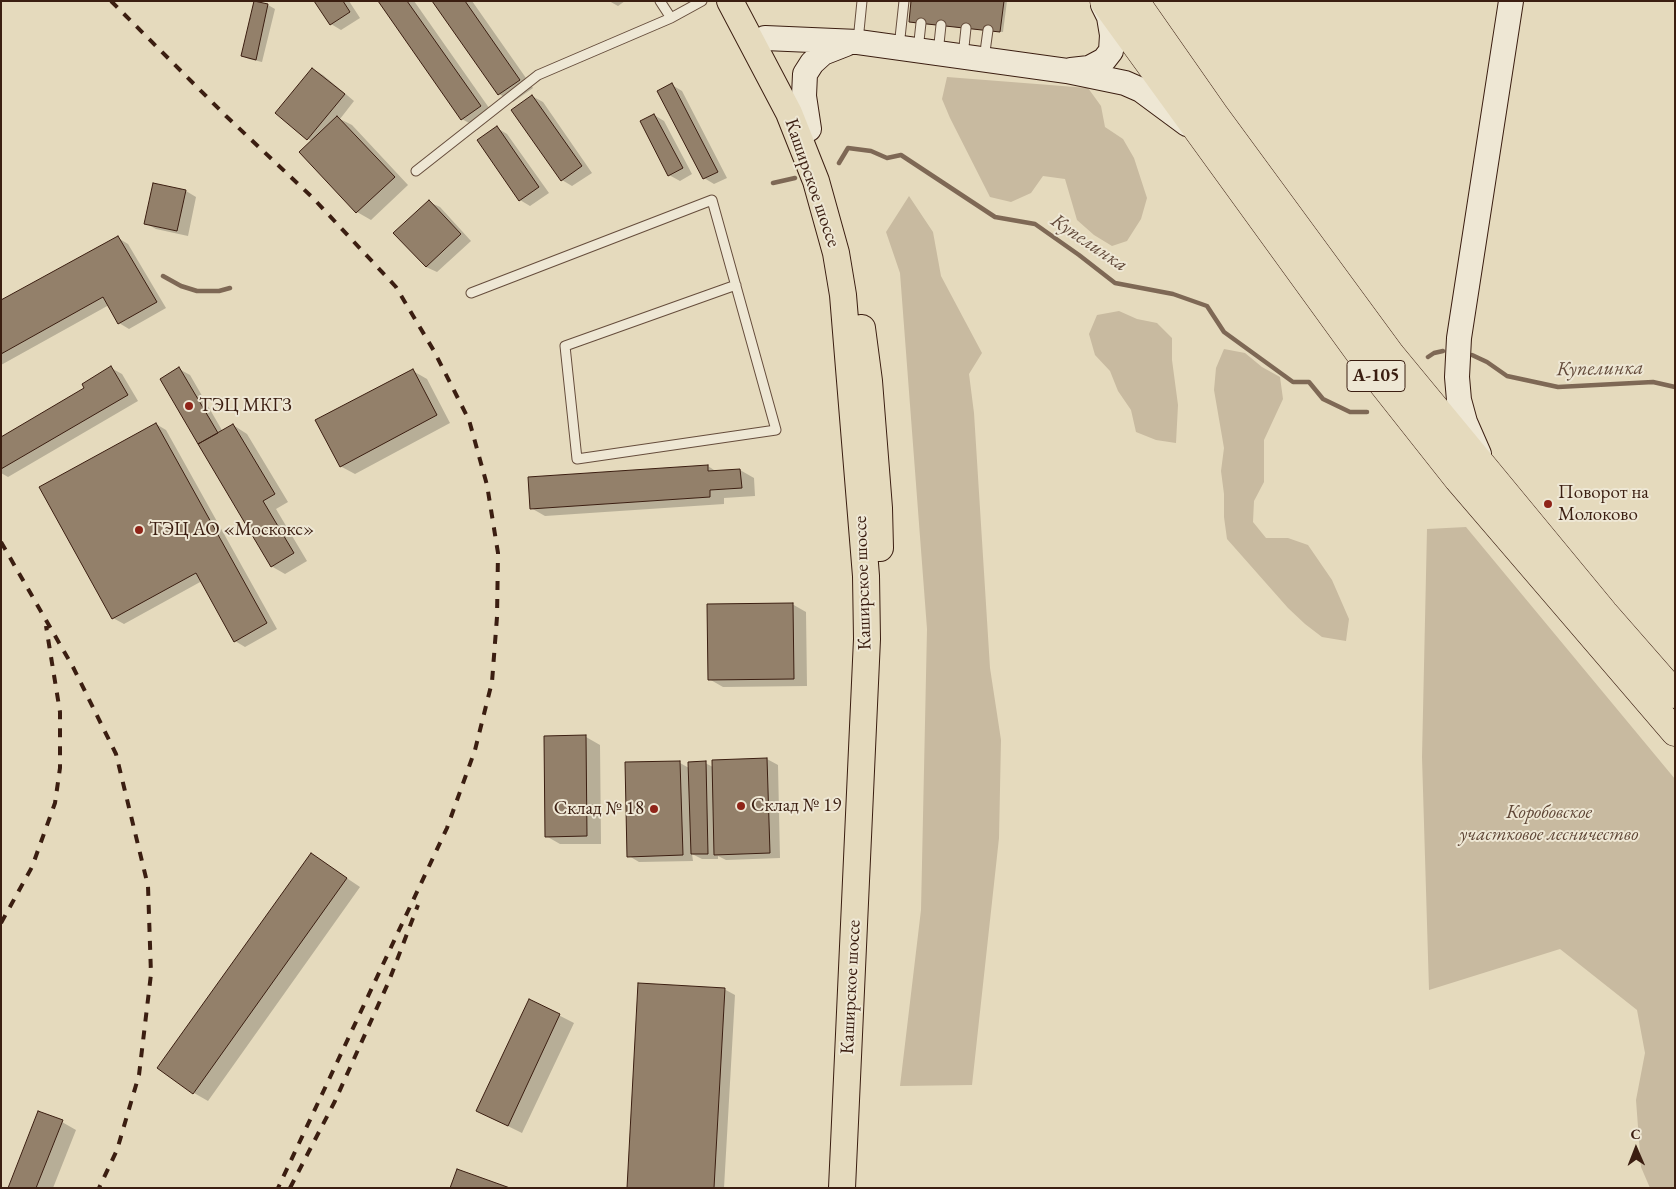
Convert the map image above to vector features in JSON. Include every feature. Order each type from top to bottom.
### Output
[{"type":"highway","name":"А-105","points":[[1102,1],[1371,369],[1439,455],[1675,732]]},
{"type":"highway","name":"А-105","points":[[1136,1],[1214,114],[1391,354],[1491,478],[1604,613],[1675,694]]},
{"type":"main road","name":"Каширское шоссе","points":[[730,1],[789,113],[816,181],[836,253],[843,295],[866,576],[867,639],[842,1188]]},
{"type":"main road","name":"Каширское шоссе","points":[[748,1],[809,129],[838,205],[851,259],[869,381],[879,508],[882,628],[856,1188]]},
{"type":"main road","points":[[1067,71],[1089,68],[1104,60],[1111,51],[1112,35],[1109,17],[1102,1]]},
{"type":"main road","points":[[1491,478],[1465,422],[1459,400],[1457,377],[1460,338],[1512,1]]},
{"type":"main road","points":[[765,38],[858,42],[1067,71],[1125,83],[1141,90],[1198,132]]},
{"type":"main road","points":[[809,129],[804,96],[805,74],[812,63],[823,52],[838,46],[858,42]]},
{"type":"lane","points":[[660,1],[671,18]]},
{"type":"lane","points":[[416,170],[538,75],[671,18],[702,1]]},
{"type":"lane","points":[[858,42],[862,1]]},
{"type":"lane","points":[[904,1],[918,50]]},
{"type":"lane","points":[[918,50],[921,23]]},
{"type":"lane","points":[[918,50],[941,25]]},
{"type":"lane","points":[[966,28],[974,58]]},
{"type":"lane","points":[[974,58],[988,30]]},
{"type":"lane","points":[[471,293],[712,200],[736,285],[776,430],[577,459],[565,346],[736,285]]},
{"type":"green space","points":[[947,77],[1088,88],[1101,106],[1105,127],[1123,139],[1134,158],[1147,198],[1141,219],[1127,241],[1112,246],[1094,235],[1077,220],[1065,179],[1043,176],[1031,193],[1011,202],[990,197],[942,99]]},
{"type":"green space","points":[[909,196],[933,232],[941,276],[982,353],[969,374],[974,413],[990,668],[1001,740],[999,838],[972,1085],[900,1086],[921,910],[927,629],[900,273],[886,232]]},
{"type":"green space","points":[[1119,311],[1137,319],[1157,323],[1172,338],[1172,360],[1178,405],[1176,443],[1156,440],[1136,432],[1131,410],[1118,391],[1110,371],[1095,355],[1089,334],[1097,315]]},
{"type":"green space","points":[[1224,349],[1245,353],[1262,367],[1280,377],[1283,399],[1264,440],[1264,482],[1254,501],[1253,522],[1266,538],[1288,538],[1308,545],[1332,580],[1349,619],[1346,641],[1322,637],[1305,624],[1288,608],[1227,539],[1221,471],[1224,448],[1214,390],[1216,368]]},
{"type":"green space","name":"Коробовское участковое лесничество","points":[[1466,527],[1675,779],[1675,1188],[1650,1188],[1641,1167],[1636,1100],[1645,1053],[1637,1010],[1560,949],[1429,990],[1422,757],[1427,529]]},
{"type":"building","points":[[254,1],[268,4],[256,60],[241,56]]},
{"type":"building","points":[[314,1],[343,1],[350,12],[330,25]]},
{"type":"building","points":[[378,1],[407,1],[481,106],[461,120]]},
{"type":"building","points":[[432,1],[465,1],[520,80],[498,95]]},
{"type":"building","points":[[911,1],[1004,1],[1000,32],[909,22]]},
{"type":"building","points":[[312,68],[345,94],[307,140],[275,113]]},
{"type":"building","points":[[672,83],[718,172],[703,179],[657,91]]},
{"type":"building","points":[[532,95],[582,166],[561,181],[511,110]]},
{"type":"building","points":[[654,114],[683,168],[668,176],[640,121]]},
{"type":"building","points":[[337,116],[395,177],[356,213],[299,152]]},
{"type":"building","points":[[497,126],[539,187],[519,201],[477,140]]},
{"type":"building","points":[[153,183],[186,190],[177,231],[144,224]]},
{"type":"building","points":[[429,200],[461,234],[426,267],[393,233]]},
{"type":"building","points":[[118,236],[157,302],[118,324],[103,297],[1,354],[1,300]]},
{"type":"building","points":[[111,366],[128,395],[1,469],[1,437],[84,388],[82,384]]},
{"type":"building","name":"ТЭЦ МКГЗ","points":[[179,367],[218,433],[198,444],[160,379]]},
{"type":"building","points":[[413,369],[437,415],[340,467],[315,420]]},
{"type":"building","name":"ТЭЦ АО «Москокс»","points":[[156,423],[267,623],[234,642],[196,573],[112,619],[39,487]]},
{"type":"building","points":[[233,424],[275,494],[263,501],[294,553],[271,567],[198,444]]},
{"type":"building","points":[[708,465],[708,471],[740,469],[742,488],[710,490],[710,497],[530,509],[528,477]]},
{"type":"building","points":[[793,603],[794,679],[708,680],[707,604]]},
{"type":"building","points":[[586,735],[587,836],[545,837],[544,736]]},
{"type":"building","name":"Склад № 19","points":[[767,758],[770,853],[714,855],[712,760]]},
{"type":"building","name":"Склад № 18","points":[[680,761],[683,855],[627,857],[625,762]]},
{"type":"building","points":[[706,761],[708,854],[691,854],[688,762]]},
{"type":"building","points":[[311,853],[347,878],[193,1094],[157,1068]]},
{"type":"building","points":[[638,983],[725,988],[714,1188],[627,1188]]},
{"type":"building","points":[[529,999],[560,1014],[508,1126],[476,1111]]},
{"type":"building","points":[[38,1111],[63,1120],[36,1188],[8,1188]]},
{"type":"building","points":[[457,1169],[510,1188],[450,1188]]},
{"type":"waterway","name":"Купелинка","points":[[839,163],[848,148],[871,151],[887,158],[901,155],[995,217],[1035,224],[1115,283],[1173,294],[1207,306],[1224,332],[1293,382],[1309,382],[1323,399],[1350,412],[1367,412]]},
{"type":"waterway","name":"Купелинка","points":[[773,183],[795,178]]},
{"type":"waterway","name":"Купелинка","points":[[163,276],[181,286],[197,291],[219,291],[230,288]]},
{"type":"waterway","name":"Купелинка","points":[[1428,357],[1443,351]]},
{"type":"waterway","name":"Купелинка","points":[[1472,355],[1487,362],[1507,376],[1558,387],[1653,382],[1675,387]]},
{"type":"railway","points":[[111,1],[226,116],[313,198],[396,287],[434,351],[469,420],[487,485],[498,553],[497,617],[492,682],[475,750],[447,828],[278,1188]]},
{"type":"railway","points":[[1,542],[73,667],[116,754],[148,886],[151,974],[139,1075],[117,1150],[99,1188]]},
{"type":"railway","points":[[1,923],[32,867],[55,803],[60,768],[60,712],[46,626]]},
{"type":"railway","points":[[290,1188],[335,1101],[389,981],[418,905]]},
{"type":"place","name":"ТЭЦ МКГЗ","points":[[189,406]]},
{"type":"place","name":"Поворот на Молоково","points":[[1548,504]]},
{"type":"place","name":"ТЭЦ АО «Москокс»","points":[[139,530]]},
{"type":"place","name":"Склад № 19","points":[[741,806]]},
{"type":"place","name":"Склад № 18","points":[[654,809]]}]
